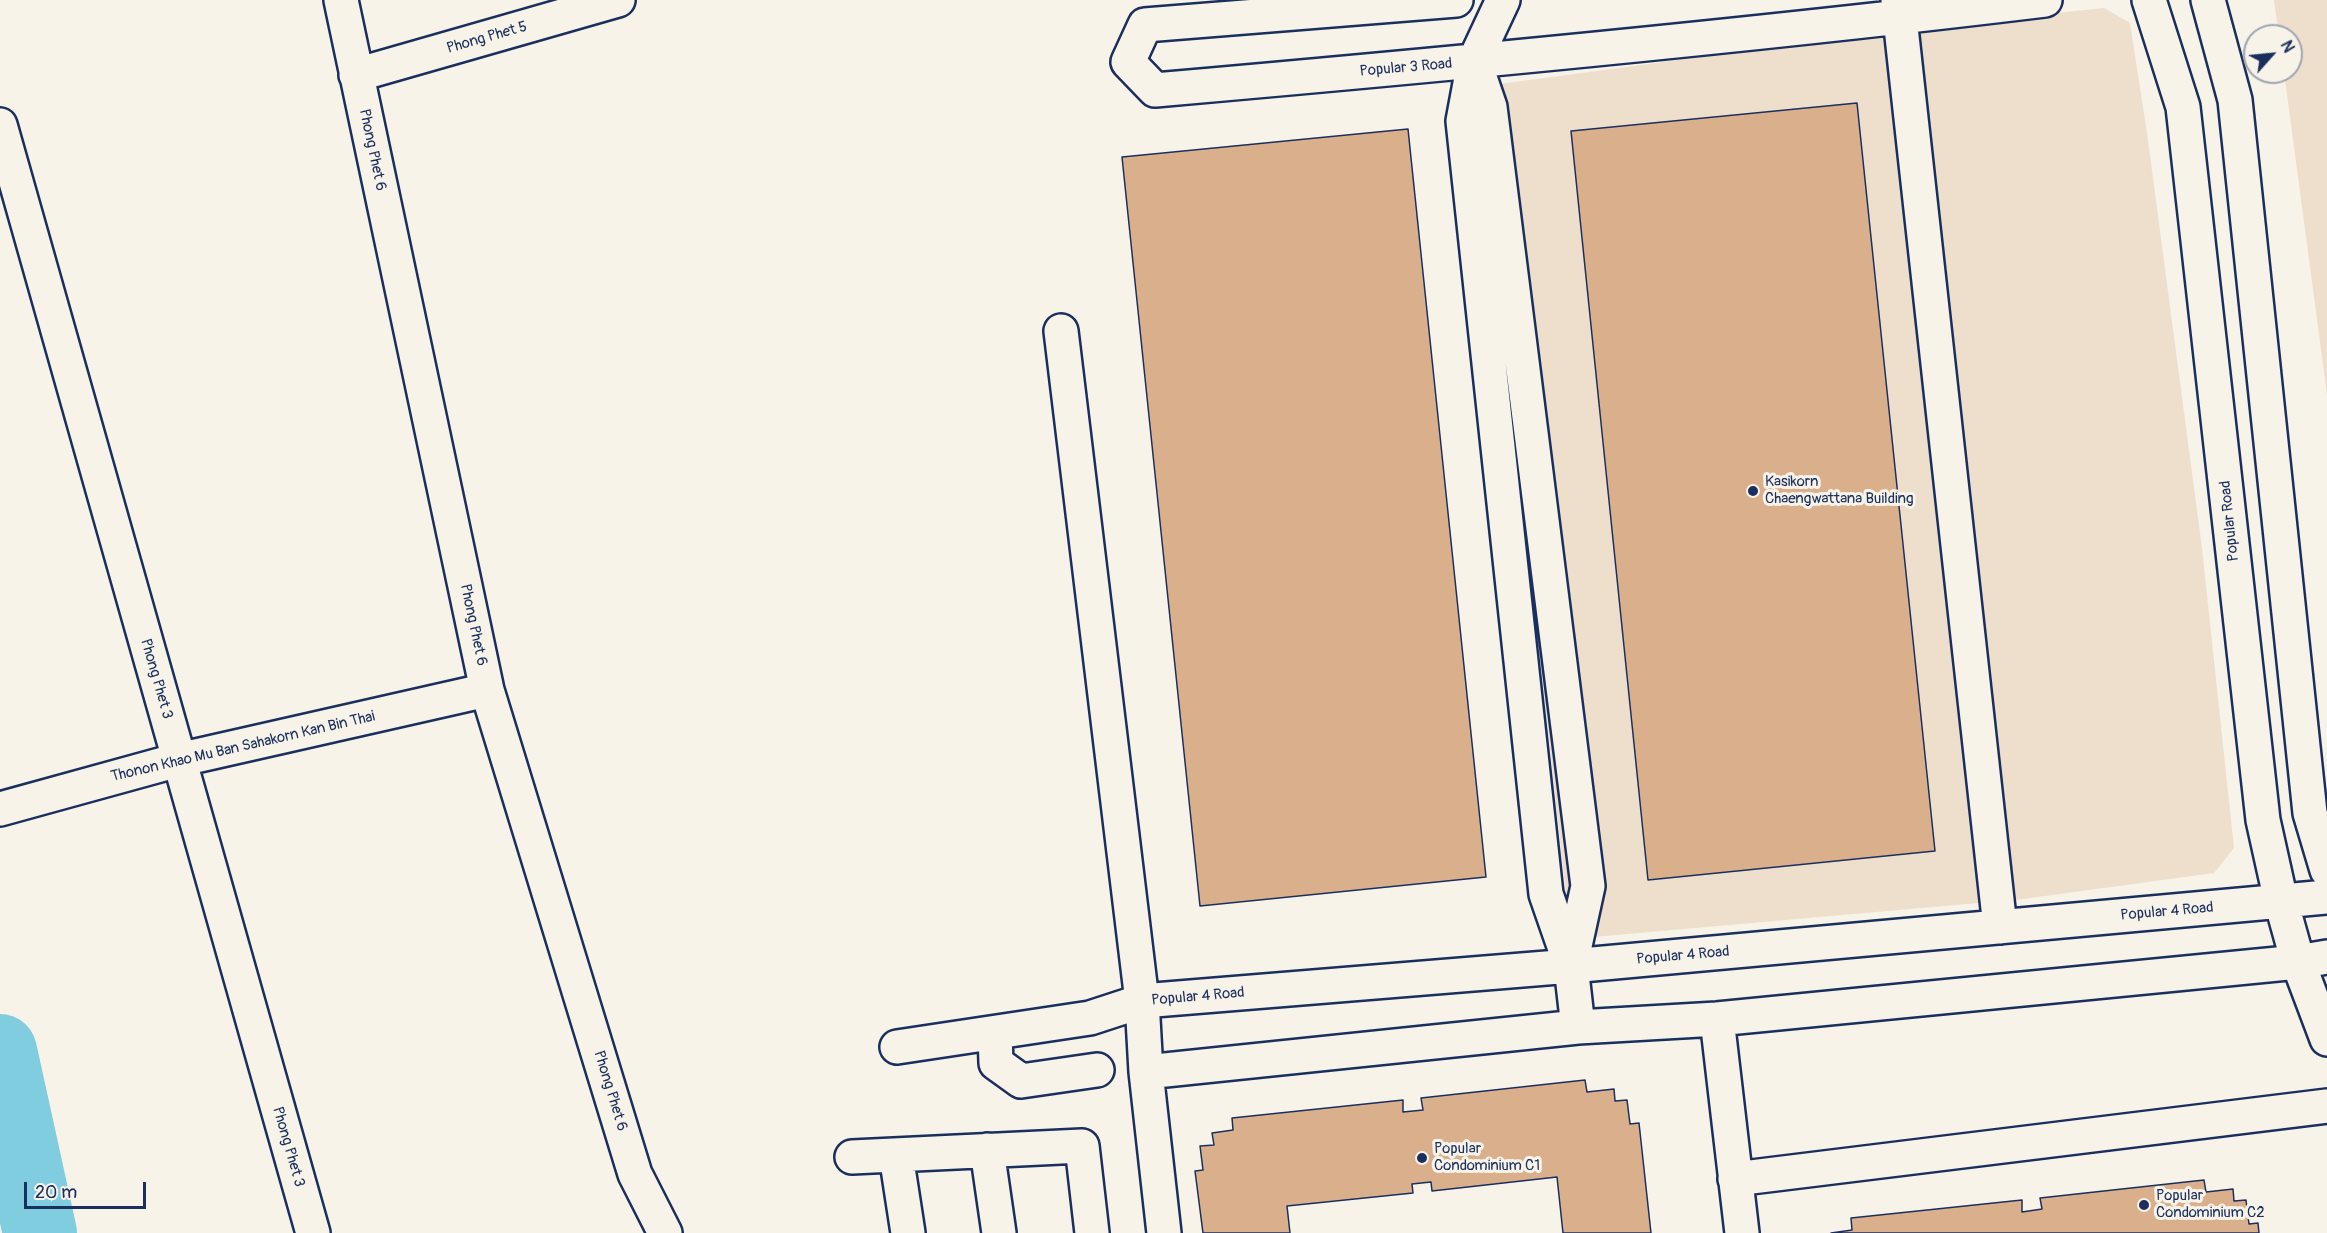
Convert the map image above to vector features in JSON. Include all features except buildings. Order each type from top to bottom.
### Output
[{"type":"street","name":"Phong Phet 6","points":[[341,0],[487,690],[635,1174],[665,1233]]},
{"type":"street","name":"Phong Phet 5","points":[[356,75],[618,0]]},
{"type":"street","name":"Popular 3 Road","points":[[1456,0],[1145,25],[1128,62],[1155,90],[1474,62],[1899,9],[2045,0]]},
{"type":"street","points":[[1503,0],[1474,62],[1490,106],[1588,886],[1571,966],[1578,1026]]},
{"type":"street","name":"Popular Road","points":[[2149,0],[2183,107],[2263,820],[2281,901],[2313,959],[2327,1039]]},
{"type":"street","points":[[2208,0],[2235,100],[2310,813],[2327,870]]},
{"type":"street","points":[[1899,9],[2000,927]]},
{"type":"street","name":"Phong Phet 3","points":[[0,125],[312,1233]]},
{"type":"street","points":[[897,1047],[1090,1018],[1142,1001],[1061,331]]},
{"type":"street","name":"Thonon Khao Mu Ban Sahakorn Kan Bin Thai","points":[[3,808],[178,760],[487,690]]},
{"type":"street","name":"Popular 4 Road","points":[[1164,1233],[1146,1072],[1142,1001],[1571,966],[2327,897]]},
{"type":"street","points":[[1146,1072],[1578,1026],[1716,1019],[2313,959]]},
{"type":"street","points":[[1716,1019],[1742,1233]]},
{"type":"street","points":[[995,1033],[996,1063],[1021,1081],[1097,1070]]},
{"type":"street","points":[[1735,1179],[2327,1106]]},
{"type":"street","points":[[852,1157],[1082,1146],[1092,1233]]},
{"type":"street","points":[[987,1150],[999,1233]]},
{"type":"street","points":[[896,1155],[908,1233]]},
{"type":"shaded area","points":[[2274,0],[2327,0],[2327,394],[2286,84],[2303,84],[2303,24],[2277,24]]},
{"type":"shaded area","points":[[2104,8],[2130,23],[2147,133],[2202,548],[2234,848],[2214,873],[2023,899],[1571,939],[1477,87],[1924,27]]},
{"type":"waterway","points":[[0,1051],[40,1233]]},
{"type":"place","name":"Kasikorn Chaengwattana Building","points":[[1753,491]]},
{"type":"place","name":"Popular Condominium C1","points":[[1422,1158]]},
{"type":"place","name":"Popular Condominium C2","points":[[2144,1205]]}]
